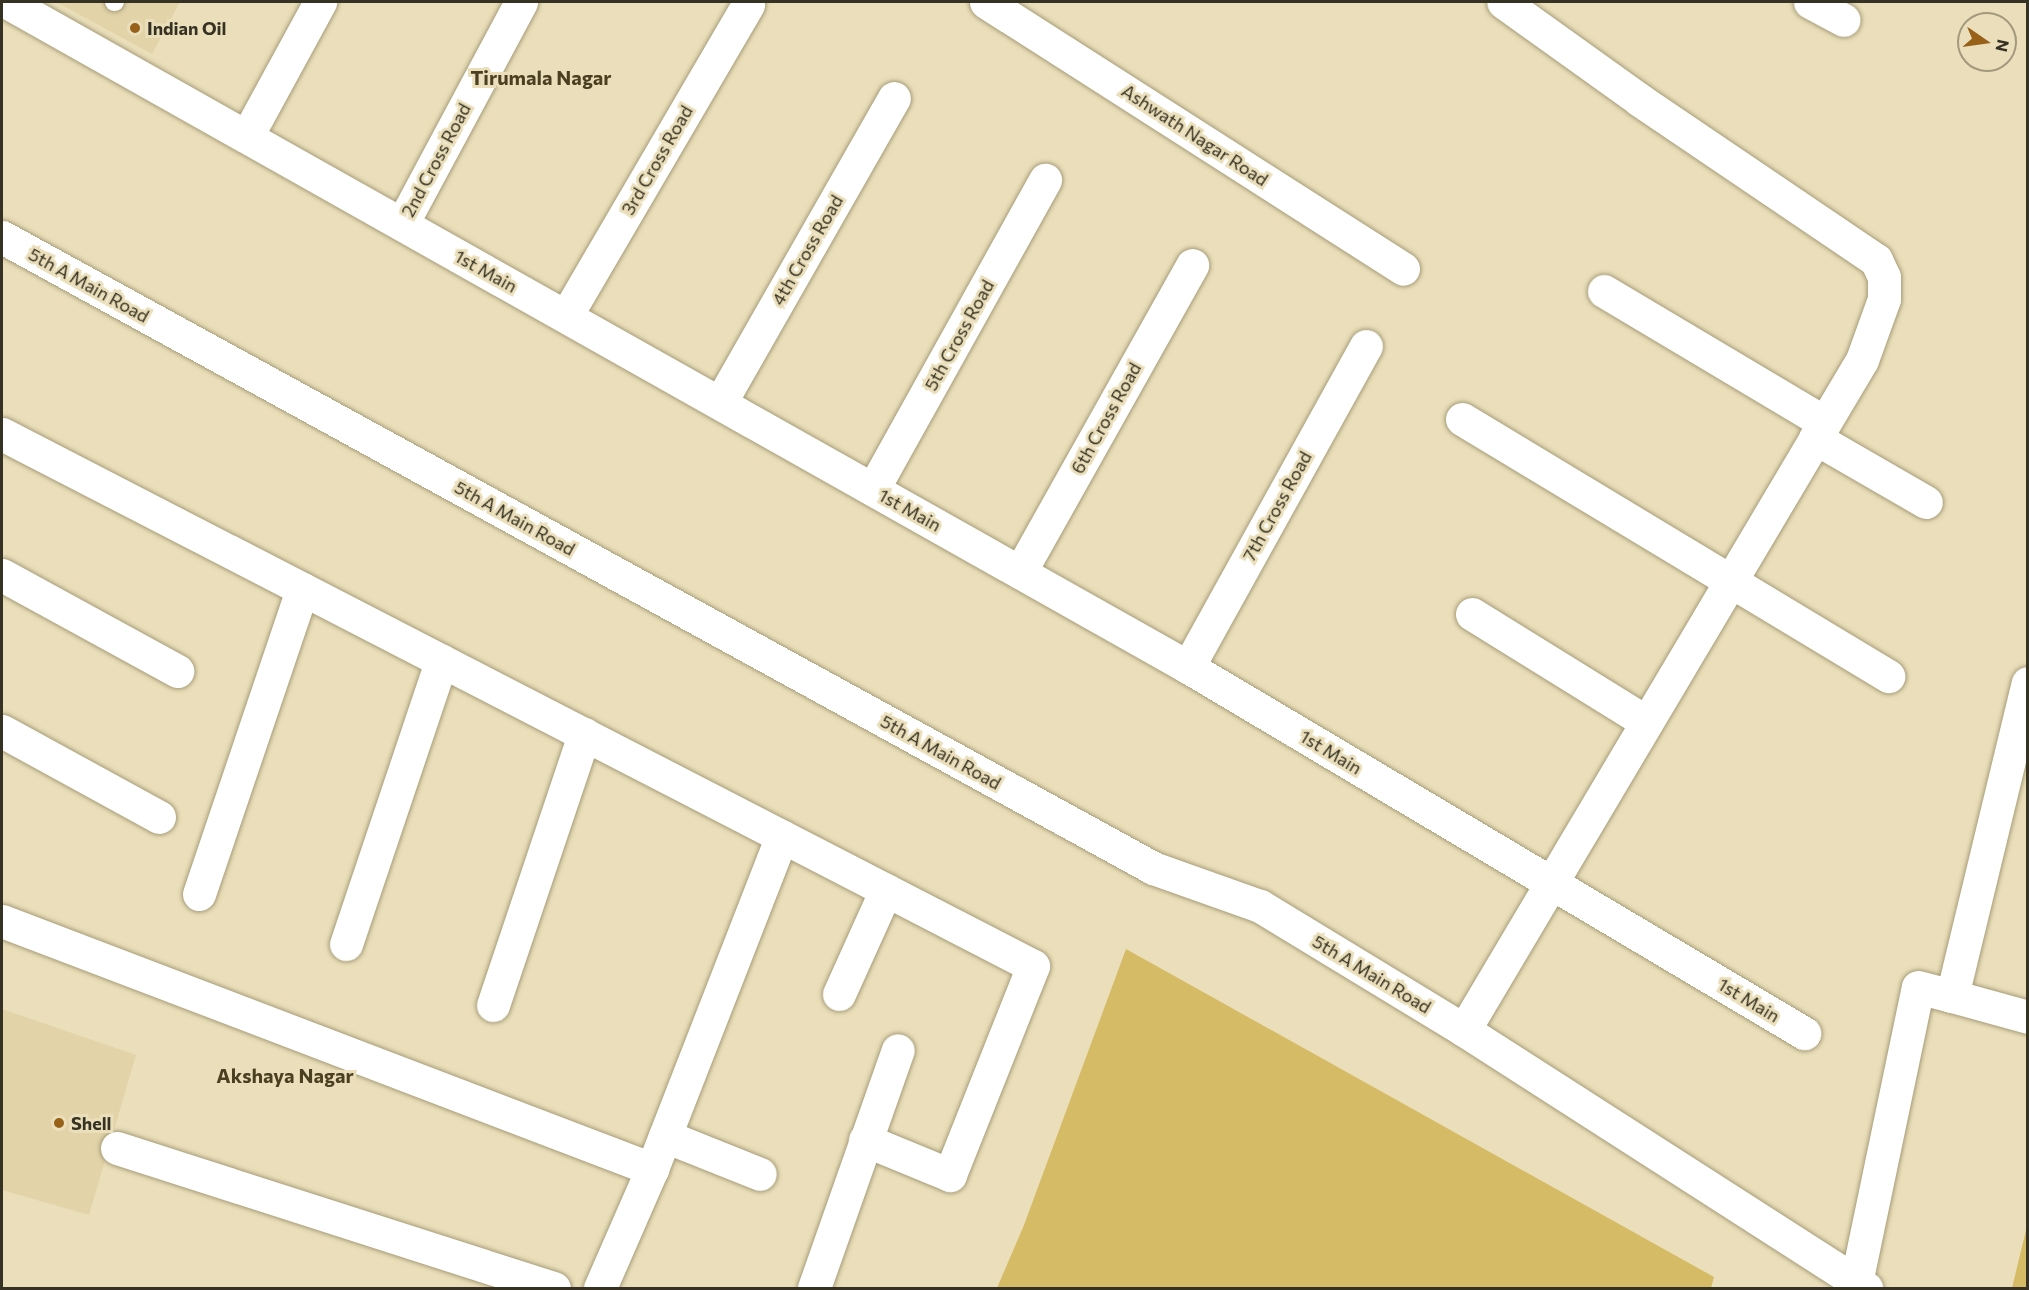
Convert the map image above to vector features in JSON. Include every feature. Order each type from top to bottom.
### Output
[{"type":"street","name":"1st Main","points":[[7,2],[1188,667],[1804,1033]]},
{"type":"street","points":[[247,136],[320,2]]},
{"type":"street","name":"2nd Cross Road","points":[[402,224],[520,2]]},
{"type":"street","name":"Ashwath Nagar Road","points":[[986,2],[1403,269]]},
{"type":"street","points":[[1464,1030],[1862,360],[1884,299],[1884,277],[1876,260],[1640,100],[1503,2]]},
{"type":"street","points":[[1810,2],[1844,20]]},
{"type":"street","name":"3rd Cross Road","points":[[566,316],[748,4]]},
{"type":"street","name":"4th Cross Road","points":[[720,403],[894,98]]},
{"type":"street","name":"5th Cross Road","points":[[873,489],[1045,180]]},
{"type":"street","name":"5th A Main Road","points":[[2,237],[1153,868],[1260,906],[1464,1030],[1861,1286]]},
{"type":"street","name":"6th Cross Road","points":[[1020,572],[1192,265]]},
{"type":"street","points":[[1604,291],[1926,502]]},
{"type":"street","name":"7th Cross Road","points":[[1188,667],[1366,346]]},
{"type":"street","points":[[1462,419],[1888,676]]},
{"type":"street","points":[[2,434],[1033,966],[950,1175],[865,1140]]},
{"type":"street","points":[[2,575],[177,671]]},
{"type":"street","points":[[199,894],[302,590]]},
{"type":"street","points":[[1472,614],[1646,722]]},
{"type":"street","points":[[346,944],[441,661]]},
{"type":"street","points":[[1952,996],[2028,683]]},
{"type":"street","points":[[2,731],[159,817]]},
{"type":"street","points":[[494,1005],[584,734]]},
{"type":"street","points":[[605,1287],[782,836]]},
{"type":"street","points":[[839,994],[886,890]]},
{"type":"street","points":[[2,921],[652,1169]]},
{"type":"street","points":[[1861,1286],[1918,987],[2028,1017]]},
{"type":"street","points":[[814,1288],[898,1050]]},
{"type":"street","points":[[665,1136],[760,1174]]},
{"type":"street","points":[[117,1148],[554,1288]]},
{"type":"shaded area","name":"Indian Oil","points":[[56,2],[180,2],[152,54]]},
{"type":"shaded area","points":[[1126,949],[1714,1277],[1711,1288],[997,1288],[1024,1225]]},
{"type":"shaded area","name":"Shell","points":[[2,1009],[136,1055],[89,1215],[2,1190]]},
{"type":"shaded area","points":[[2027,1226],[2027,1288],[2012,1288]]},
{"type":"place","name":"Indian Oil","points":[[135,28]]},
{"type":"place","name":"Shell","points":[[59,1123]]},
{"type":"district","name":"Tirumala Nagar","points":[[541,77]]},
{"type":"district","name":"Akshaya Nagar","points":[[285,1075]]}]
